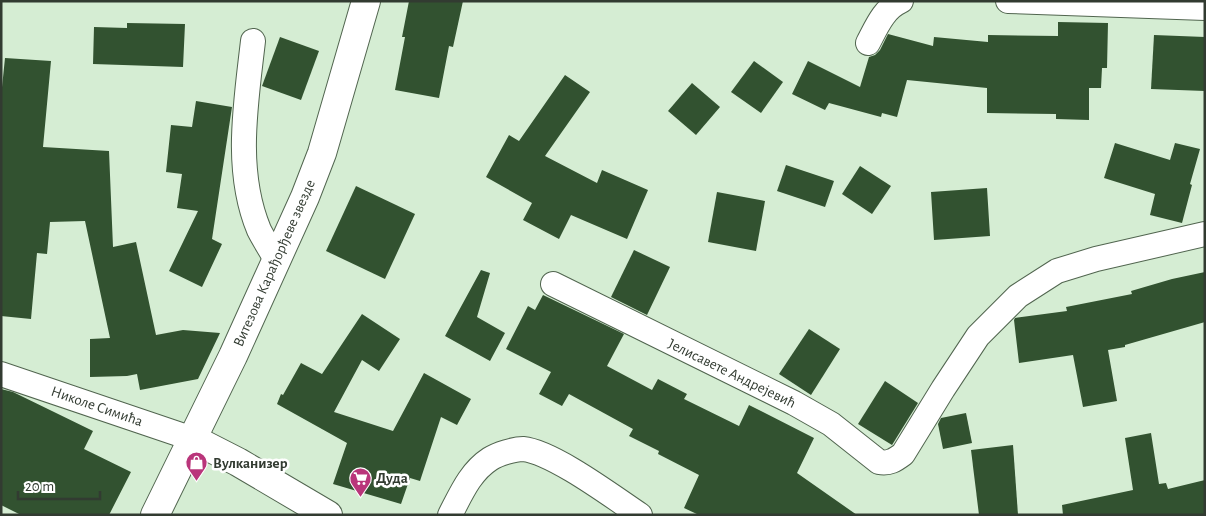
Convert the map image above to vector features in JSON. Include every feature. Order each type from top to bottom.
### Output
[{"type":"main road","name":"Витезова Карађорђеве звезде","points":[[156,515],[233,356],[305,197],[322,153],[366,1]]},
{"type":"main road","points":[[193,439],[238,462],[328,515]]},
{"type":"street","points":[[868,43],[878,23],[894,4],[901,1]]},
{"type":"street","points":[[1008,1],[1205,8]]},
{"type":"street","points":[[253,41],[246,104],[244,138],[245,173],[250,200],[260,230],[276,260]]},
{"type":"street","name":"Јелисавете Андрејевић","points":[[553,284],[794,403],[831,424],[879,462],[890,462],[903,454],[978,336],[1018,296],[1057,271],[1096,259],[1205,234]]},
{"type":"street","name":"Николе Симића","points":[[1,374],[193,439]]},
{"type":"street","points":[[450,515],[468,481],[492,458],[506,452],[522,449],[544,454],[640,515]]},
{"type":"building","points":[[409,1],[463,1],[453,47],[449,46],[439,98],[395,90],[405,37],[402,37]]},
{"type":"building","points":[[1058,22],[1108,23],[1107,68],[1102,68],[1101,88],[1089,88],[1089,120],[1056,119],[1056,114],[987,113],[987,88],[907,80],[897,117],[882,113],[881,117],[829,103],[825,110],[792,94],[808,61],[860,87],[869,57],[875,55],[880,50],[888,34],[933,46],[934,37],[988,42],[988,35],[1058,36]]},
{"type":"building","points":[[127,23],[185,24],[183,67],[93,64],[94,27],[127,28]]},
{"type":"building","points":[[1154,35],[1205,37],[1205,91],[1151,89]]},
{"type":"building","points":[[280,37],[319,51],[301,100],[262,86]]},
{"type":"building","points":[[5,58],[51,61],[43,147],[109,151],[113,247],[136,242],[156,335],[183,330],[220,333],[198,379],[140,390],[137,374],[90,377],[90,339],[110,338],[85,221],[50,222],[47,254],[37,253],[31,319],[1,316],[1,97]]},
{"type":"building","points":[[754,61],[783,82],[761,113],[731,92]]},
{"type":"building","points":[[565,75],[590,92],[545,156],[597,183],[602,170],[648,190],[627,239],[571,215],[559,239],[523,220],[532,203],[486,177],[509,135],[519,141]]},
{"type":"building","points":[[692,83],[720,107],[696,135],[668,111]]},
{"type":"building","points":[[196,101],[232,107],[212,239],[222,244],[202,287],[169,271],[198,211],[177,208],[182,174],[166,172],[171,125],[192,127]]},
{"type":"building","points":[[1115,143],[1170,160],[1175,143],[1200,149],[1182,223],[1150,215],[1155,194],[1104,178]]},
{"type":"building","points":[[786,165],[834,181],[825,207],[777,191]]},
{"type":"building","points":[[860,166],[891,186],[872,214],[842,194]]},
{"type":"building","points":[[356,186],[415,214],[385,279],[326,251]]},
{"type":"building","points":[[987,188],[990,236],[934,240],[931,192]]},
{"type":"building","points":[[717,192],[765,201],[756,251],[708,242]]},
{"type":"building","points":[[634,250],[670,267],[647,315],[611,297]]},
{"type":"building","points":[[481,270],[490,273],[477,317],[505,333],[490,361],[445,336]]},
{"type":"building","points":[[1205,272],[1205,322],[1125,345],[1125,347],[1108,350],[1117,401],[1083,407],[1073,355],[1019,363],[1015,318],[1067,311],[1066,307],[1132,294],[1131,291]]},
{"type":"building","points":[[543,295],[624,334],[607,366],[652,390],[658,379],[687,394],[684,399],[739,426],[749,405],[814,438],[797,473],[857,515],[699,515],[684,508],[699,475],[658,454],[659,451],[629,436],[633,429],[569,394],[562,406],[539,394],[551,372],[506,349],[528,306],[535,310]]},
{"type":"building","points":[[362,314],[400,339],[379,371],[362,360],[334,412],[393,431],[424,373],[471,399],[457,425],[441,417],[420,481],[410,478],[401,504],[333,484],[347,443],[277,404],[281,394],[283,395],[301,363],[322,374]]},
{"type":"building","points":[[809,329],[840,349],[811,395],[779,374]]},
{"type":"building","points":[[885,381],[918,403],[892,445],[858,424]]},
{"type":"building","points":[[1,389],[13,392],[93,431],[84,449],[131,472],[109,515],[21,515],[1,505]]},
{"type":"building","points":[[966,413],[972,443],[943,449],[938,424],[941,418]]},
{"type":"building","points":[[1151,433],[1159,484],[1166,483],[1168,489],[1205,480],[1205,515],[1063,515],[1062,505],[1133,490],[1125,438]]},
{"type":"building","points":[[1013,445],[1018,515],[979,515],[971,450]]},
{"type":"place","name":"Вулканизер","points":[[197,482]]},
{"type":"place","name":"Дуда","points":[[360,497]]}]
